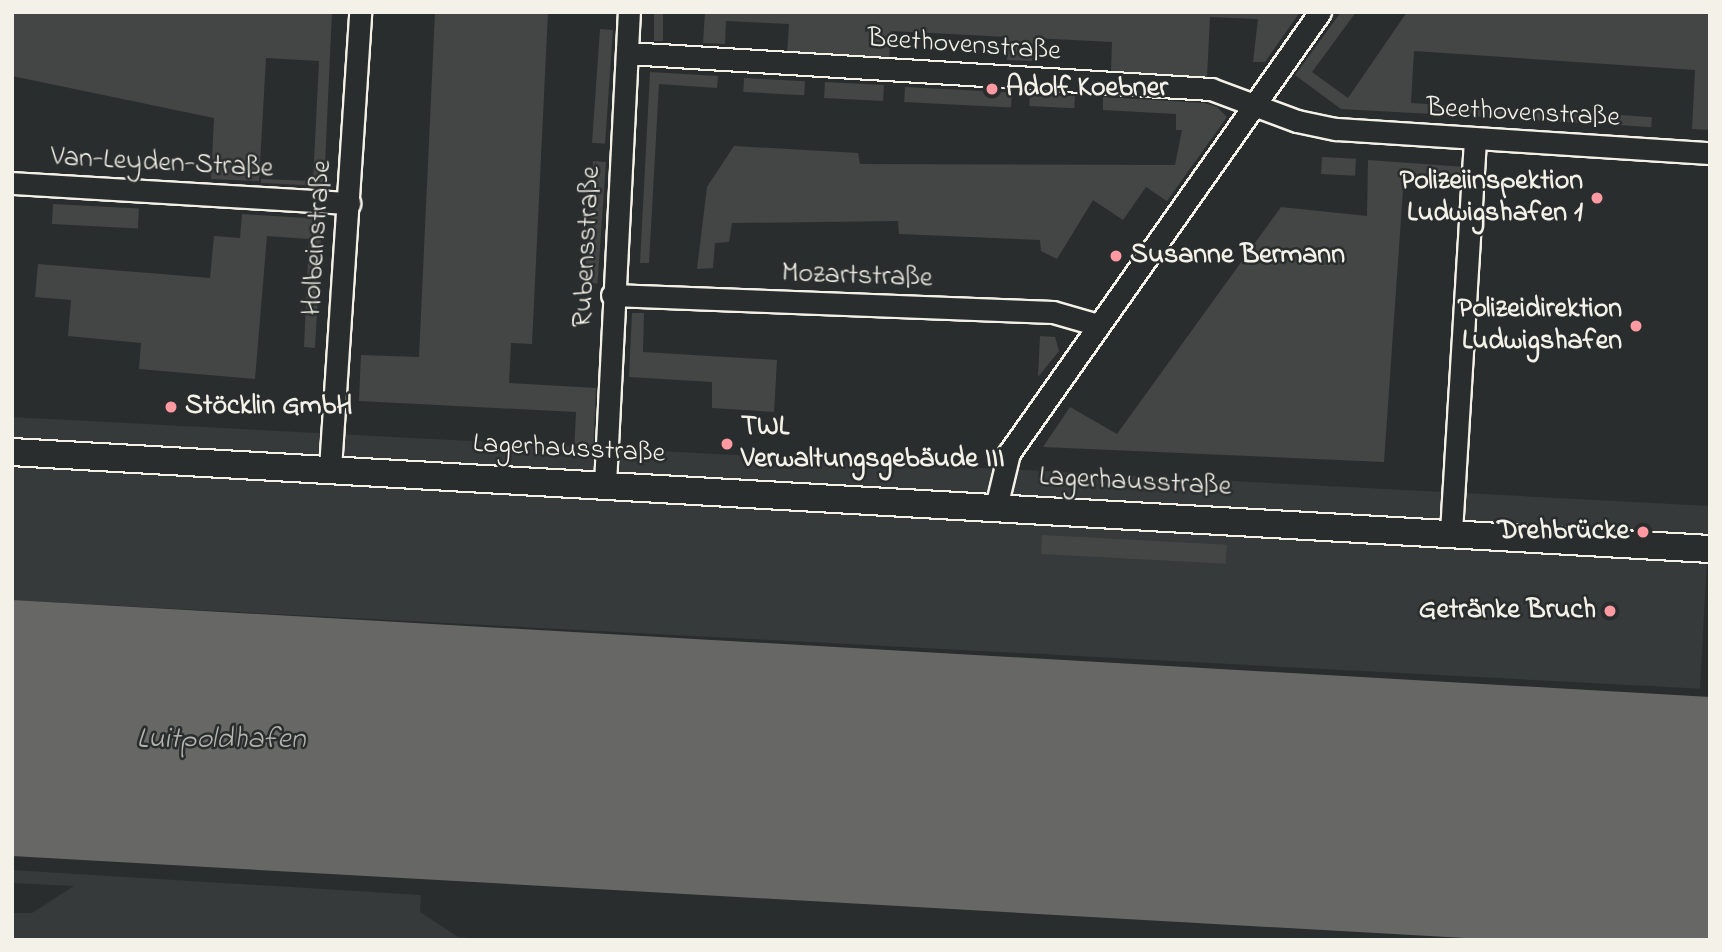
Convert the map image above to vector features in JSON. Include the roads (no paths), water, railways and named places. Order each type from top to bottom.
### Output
[{"type":"street","name":"Holbeinstraße","points":[[330,468],[360,12]]},
{"type":"street","name":"Rubensstraße","points":[[606,484],[612,295],[629,12]]},
{"type":"street","points":[[996,508],[1009,453],[1320,12]]},
{"type":"street","name":"Beethovenstraße","points":[[627,54],[1211,89],[1297,121],[1336,129],[1710,153]]},
{"type":"street","points":[[1451,532],[1475,139]]},
{"type":"street","name":"Van-Leyden-Straße","points":[[12,183],[349,203]]},
{"type":"street","name":"Mozartstraße","points":[[612,295],[1053,312],[1098,325]]},
{"type":"street","name":"Lagerhausstraße","points":[[12,452],[1451,532],[1710,549]]},
{"type":"water","name":"Luitpoldhafen","points":[[12,600],[1710,697],[1709,940],[1500,940],[12,856]]},
{"type":"place","name":"Adolf Koebner","points":[[992,89]]},
{"type":"place","name":"Polizeiinspektion Ludwigshafen 1","points":[[1597,198]]},
{"type":"place","name":"Susanne Bermann","points":[[1116,256]]},
{"type":"place","name":"Polizeidirektion Ludwigshafen","points":[[1636,326]]},
{"type":"place","name":"Stöcklin GmbH","points":[[171,407]]},
{"type":"place","name":"TWL Verwaltungsgebäude III","points":[[727,444]]},
{"type":"place","name":"Drehbrücke","points":[[1643,532]]},
{"type":"place","name":"Getränke Bruch","points":[[1610,611]]}]
